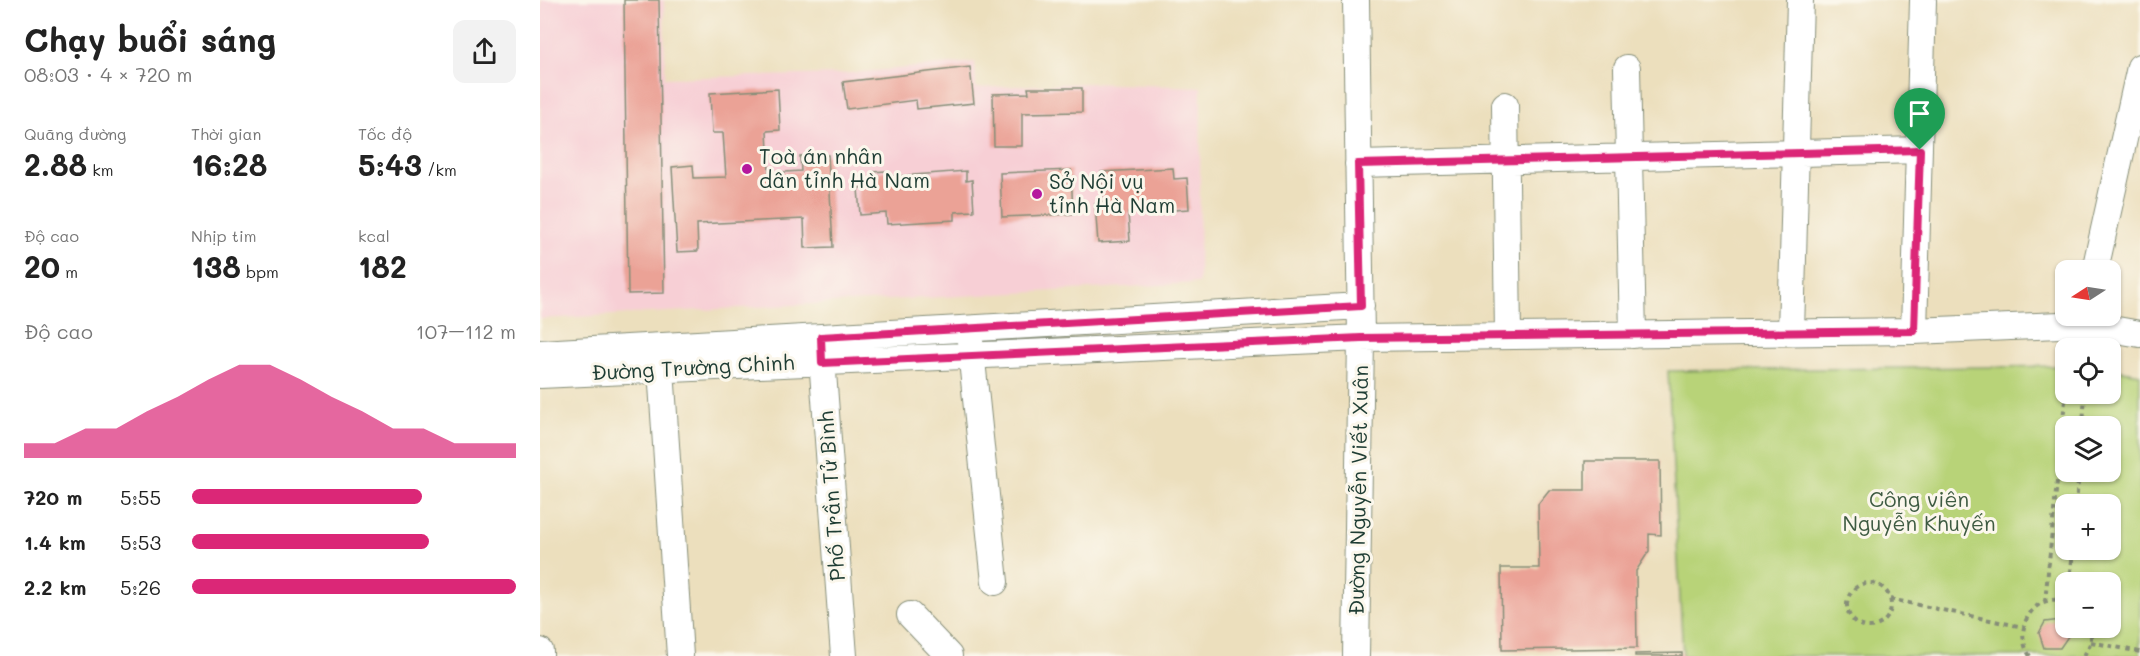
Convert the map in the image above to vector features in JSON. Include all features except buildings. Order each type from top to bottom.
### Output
[{"type":"street","name":"Đường Nguyễn Viết Xuân","points":[[1356,0],[1361,306],[1356,656]]},
{"type":"street","points":[[1791,332],[1800,0]]},
{"type":"street","points":[[1914,331],[1923,0]]},
{"type":"street","points":[[2097,260],[2140,67]]},
{"type":"street","points":[[1627,68],[1633,335]]},
{"type":"street","points":[[1505,105],[1508,336]]},
{"type":"street","points":[[1358,164],[1920,150]]},
{"type":"street","name":"Đường Trường Chinh","points":[[540,375],[821,337],[1361,306]]},
{"type":"street","points":[[1160,318],[1161,347]]},
{"type":"street","name":"Đường Trường Chinh","points":[[540,353],[822,363],[1361,338],[1914,331],[2055,322]]},
{"type":"street","name":"Đường Trường Chinh","points":[[2108,326],[2140,334]]},
{"type":"street","points":[[969,328],[995,582]]},
{"type":"street","name":"Phố Trần Tử Bình","points":[[821,337],[844,656]]},
{"type":"street","points":[[659,358],[680,656]]},
{"type":"street","points":[[910,615],[949,656]]},
{"type":"street","points":[[540,651],[540,656]]},
{"type":"path","points":[[2045,602],[2065,404]]},
{"type":"path","points":[[1863,584],[1876,584],[1887,593],[1890,599],[1889,614],[1879,624],[1872,627],[1858,624],[1849,612],[1848,599],[1856,587],[1863,584]]},
{"type":"path","points":[[1890,599],[2023,627]]},
{"type":"path","points":[[2030,656],[2023,644],[2023,627],[2031,611],[2039,604],[2055,600]]},
{"type":"path","points":[[2084,656],[2091,638]]},
{"type":"path","points":[[2091,642],[2140,652]]},
{"type":"shaded area","points":[[541,0],[664,0],[665,78],[839,74],[975,62],[976,88],[1086,83],[1201,87],[1199,283],[540,319]]},
{"type":"green space","name":"Công viên Nguyễn Khuyến","points":[[2055,366],[2055,404],[2121,404],[2121,371],[2140,374],[2140,656],[1683,656],[1668,371]]},
{"type":"place","name":"Toà án nhân dân tỉnh Hà Nam","points":[[747,169]]},
{"type":"place","name":"Sở Nội vụ tỉnh Hà Nam","points":[[1037,194]]},
{"type":"route","points":[[1920,150],[1914,331],[1361,338],[822,363],[821,337],[1361,306],[1358,164],[1920,150]]}]
